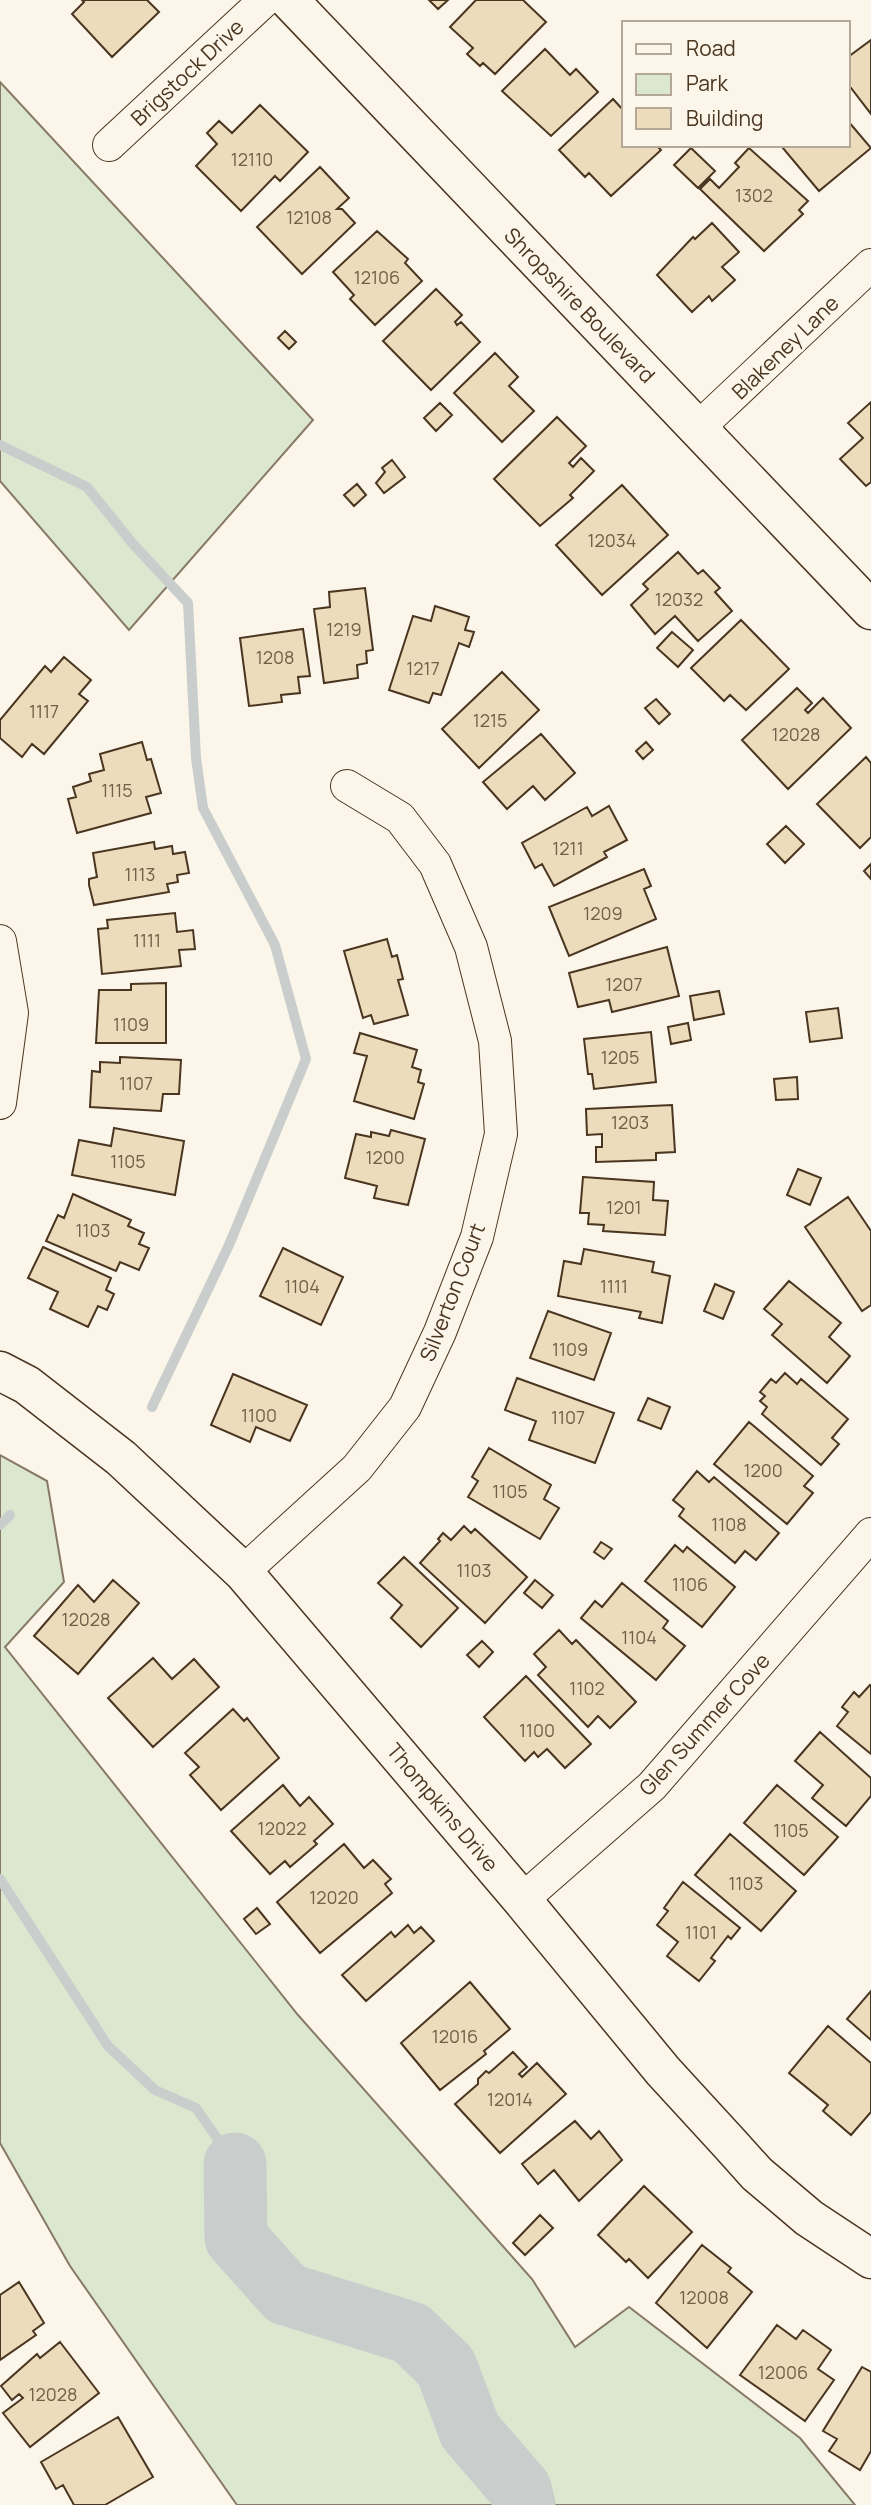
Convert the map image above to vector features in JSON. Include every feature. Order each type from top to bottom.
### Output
[{"type":"street","name":"Brigstock Drive","points":[[109,145],[265,0]]},
{"type":"street","name":"Shropshire Boulevard","points":[[289,0],[871,610]]},
{"type":"street","name":"Blakeney Lane","points":[[697,429],[871,265]]},
{"type":"street","name":"Silverton Court","points":[[243,1572],[357,1468],[405,1407],[440,1332],[477,1237],[501,1134],[495,1041],[471,947],[435,864],[400,818],[346,786]]},
{"type":"street","points":[[0,941],[12,1013],[0,1103]]},
{"type":"street","name":"Thompkins Drive","points":[[0,1371],[27,1385],[121,1458],[243,1572],[522,1900],[663,2071],[757,2174],[810,2217],[869,2255]]},
{"type":"street","name":"Glen Summer Cove","points":[[522,1900],[652,1786],[871,1534]]},
{"type":"green space","points":[[0,82],[313,420],[129,630],[0,481]]},
{"type":"green space","points":[[0,1455],[47,1481],[64,1582],[5,1647],[298,2015],[532,2279],[575,2347],[629,2307],[800,2438],[855,2505],[237,2505],[70,2266],[0,2143]]},
{"type":"building","points":[[82,0],[147,0],[159,12],[112,57],[72,14],[84,2]]},
{"type":"building","points":[[429,0],[448,0],[438,9]]},
{"type":"building","points":[[476,0],[523,0],[546,22],[495,74],[483,63],[480,66],[467,54],[473,48],[450,27]]},
{"type":"building","points":[[871,40],[871,114],[850,87],[850,56]]},
{"type":"building","points":[[545,49],[570,75],[576,69],[598,92],[551,136],[502,91]]},
{"type":"building","points":[[613,99],[622,109],[622,147],[658,147],[661,150],[611,196],[589,173],[585,177],[559,150]]},
{"type":"building","points":[[260,105],[308,152],[280,181],[275,176],[241,211],[196,166],[217,144],[207,133],[219,121],[232,133]]},
{"type":"building","points":[[850,123],[871,148],[819,191],[782,147],[850,147]]},
{"type":"building","points":[[691,148],[715,171],[698,188],[674,165]]},
{"type":"building","points":[[749,148],[808,201],[799,210],[803,214],[764,251],[700,189],[710,179],[719,188],[739,167],[735,163]]},
{"type":"building","points":[[320,167],[349,198],[337,209],[342,209],[355,223],[302,274],[257,227]]},
{"type":"building","points":[[712,223],[739,252],[722,267],[735,280],[712,301],[709,296],[692,312],[657,275],[693,237],[695,239]]},
{"type":"building","points":[[377,231],[408,259],[405,263],[422,281],[375,325],[350,299],[354,295],[333,272]]},
{"type":"building","points":[[436,289],[462,315],[455,322],[457,325],[461,322],[480,342],[431,390],[383,341]]},
{"type":"building","points":[[285,331],[296,342],[289,349],[278,338]]},
{"type":"building","points":[[495,353],[518,377],[509,386],[534,411],[502,442],[454,393]]},
{"type":"building","points":[[871,402],[871,482],[866,486],[840,459],[863,438],[848,423]]},
{"type":"building","points":[[440,403],[452,415],[436,431],[424,418]]},
{"type":"building","points":[[557,417],[586,446],[569,463],[573,467],[581,458],[594,471],[570,495],[573,498],[540,526],[494,479]]},
{"type":"building","points":[[392,460],[405,477],[384,493],[376,483],[385,472],[382,468]]},
{"type":"building","points":[[357,484],[366,495],[354,506],[344,495]]},
{"type":"building","points":[[622,485],[668,535],[602,595],[556,545]]},
{"type":"building","points":[[678,552],[698,574],[703,570],[720,588],[715,592],[732,611],[698,641],[675,616],[655,634],[631,605],[648,589],[643,584]]},
{"type":"building","points":[[365,588],[373,650],[366,651],[367,663],[357,665],[358,678],[324,683],[314,609],[330,607],[329,592]]},
{"type":"building","points":[[435,606],[469,617],[465,630],[474,632],[469,647],[459,643],[441,695],[433,693],[429,703],[389,690],[413,616],[431,621]]},
{"type":"building","points":[[741,620],[789,669],[746,710],[730,695],[724,701],[691,668]]},
{"type":"building","points":[[303,629],[310,676],[298,677],[300,693],[281,695],[282,702],[249,706],[240,638]]},
{"type":"building","points":[[672,632],[693,650],[678,667],[657,648]]},
{"type":"building","points":[[64,657],[91,680],[79,694],[88,701],[44,754],[32,744],[22,757],[0,738],[0,720],[45,666],[51,672]]},
{"type":"building","points":[[502,672],[539,710],[479,768],[442,729]]},
{"type":"building","points":[[797,688],[812,703],[805,710],[808,713],[823,698],[851,728],[788,789],[742,740]]},
{"type":"building","points":[[656,699],[670,714],[659,724],[645,708]]},
{"type":"building","points":[[541,734],[575,773],[545,800],[533,786],[507,809],[483,782]]},
{"type":"building","points":[[142,742],[147,760],[151,759],[161,793],[146,797],[151,813],[77,833],[68,799],[76,797],[73,787],[91,781],[89,774],[104,770],[100,754]]},
{"type":"building","points":[[646,742],[653,750],[643,759],[636,751]]},
{"type":"building","points":[[866,757],[871,763],[871,837],[860,848],[817,804]]},
{"type":"building","points":[[609,806],[627,840],[604,852],[607,857],[554,886],[542,864],[535,868],[522,843],[587,807],[592,816]]},
{"type":"building","points":[[786,826],[804,844],[785,863],[767,844]]},
{"type":"building","points":[[154,842],[155,849],[172,846],[173,854],[185,852],[189,873],[177,875],[178,882],[167,884],[169,892],[94,905],[89,885],[89,879],[97,877],[93,853]]},
{"type":"building","points":[[871,864],[871,879],[864,871]]},
{"type":"building","points":[[644,869],[651,886],[644,889],[656,919],[569,956],[549,907]]},
{"type":"building","points":[[175,913],[177,932],[193,930],[195,949],[179,950],[181,966],[102,974],[98,929],[108,928],[107,920]]},
{"type":"building","points":[[387,939],[392,957],[397,955],[403,979],[398,980],[408,1015],[374,1024],[371,1015],[363,1018],[344,951]]},
{"type":"building","points":[[667,947],[679,996],[612,1012],[609,1000],[578,1007],[569,973]]},
{"type":"building","points":[[166,983],[166,1043],[96,1043],[99,990],[131,990],[131,984]]},
{"type":"building","points":[[719,991],[724,1014],[694,1020],[690,996]]},
{"type":"building","points":[[838,1008],[842,1038],[810,1042],[806,1012]]},
{"type":"building","points":[[688,1023],[691,1040],[671,1044],[668,1027]]},
{"type":"building","points":[[651,1032],[656,1082],[594,1089],[592,1074],[588,1074],[584,1039]]},
{"type":"building","points":[[360,1033],[417,1050],[412,1067],[421,1070],[418,1082],[424,1084],[414,1119],[354,1101],[367,1056],[354,1053]]},
{"type":"building","points":[[120,1057],[181,1060],[179,1094],[163,1094],[161,1111],[90,1107],[92,1071],[100,1072],[100,1062],[120,1063]]},
{"type":"building","points":[[797,1077],[798,1099],[776,1100],[774,1079]]},
{"type":"building","points":[[672,1105],[675,1152],[656,1153],[656,1160],[596,1162],[596,1147],[602,1147],[602,1134],[587,1135],[586,1109]]},
{"type":"building","points":[[114,1128],[184,1141],[175,1195],[72,1175],[79,1140],[111,1146]]},
{"type":"building","points":[[391,1130],[425,1139],[408,1205],[374,1198],[377,1186],[345,1178],[356,1134],[371,1137],[371,1132],[389,1136]]},
{"type":"building","points":[[798,1169],[821,1178],[810,1205],[787,1195]]},
{"type":"building","points":[[583,1177],[654,1182],[653,1200],[668,1201],[665,1235],[603,1231],[604,1225],[588,1224],[589,1213],[580,1213]]},
{"type":"building","points":[[73,1194],[131,1220],[128,1226],[144,1233],[139,1244],[149,1248],[139,1270],[120,1262],[116,1271],[46,1241],[58,1215],[64,1218]]},
{"type":"building","points":[[848,1197],[871,1231],[871,1305],[862,1311],[805,1227]]},
{"type":"building","points":[[43,1247],[111,1278],[106,1290],[114,1294],[107,1310],[98,1306],[88,1327],[50,1309],[58,1292],[28,1278]]},
{"type":"building","points":[[283,1248],[343,1277],[321,1325],[260,1296]]},
{"type":"building","points":[[584,1249],[654,1262],[652,1272],[670,1276],[662,1323],[639,1318],[641,1312],[558,1296],[564,1261],[581,1264]]},
{"type":"building","points":[[789,1281],[841,1323],[829,1337],[850,1356],[827,1383],[772,1335],[782,1324],[764,1309]]},
{"type":"building","points":[[715,1284],[734,1292],[723,1319],[704,1311]]},
{"type":"building","points":[[548,1311],[611,1333],[594,1380],[530,1358]]},
{"type":"building","points":[[785,1373],[797,1384],[801,1379],[848,1419],[832,1438],[839,1444],[821,1465],[762,1414],[767,1407],[760,1401],[765,1396],[760,1392],[771,1379],[776,1383]]},
{"type":"building","points":[[233,1374],[307,1405],[290,1441],[256,1427],[250,1442],[211,1425]]},
{"type":"building","points":[[517,1378],[614,1413],[595,1463],[529,1440],[536,1421],[505,1410]]},
{"type":"building","points":[[648,1398],[670,1407],[661,1429],[638,1420]]},
{"type":"building","points":[[749,1422],[813,1476],[804,1486],[813,1493],[787,1524],[714,1464]]},
{"type":"building","points":[[489,1448],[551,1485],[544,1499],[559,1508],[540,1539],[468,1497],[478,1481],[472,1477]]},
{"type":"building","points":[[697,1471],[709,1482],[714,1477],[779,1533],[756,1560],[745,1551],[735,1563],[679,1516],[684,1509],[673,1500]]},
{"type":"building","points":[[464,1526],[471,1533],[475,1529],[527,1577],[485,1623],[420,1563],[440,1541],[438,1539],[443,1533],[451,1540]]},
{"type":"building","points":[[601,1542],[612,1549],[604,1559],[594,1552]]},
{"type":"building","points":[[675,1545],[683,1552],[687,1547],[735,1587],[702,1627],[645,1581]]},
{"type":"building","points":[[404,1557],[458,1608],[421,1647],[391,1618],[402,1605],[378,1583]]},
{"type":"building","points":[[113,1580],[139,1603],[78,1674],[34,1636],[78,1585],[94,1602]]},
{"type":"building","points":[[535,1580],[553,1595],[542,1608],[524,1593]]},
{"type":"building","points":[[622,1583],[668,1621],[663,1628],[685,1646],[656,1680],[581,1618],[595,1601],[602,1607]]},
{"type":"building","points":[[559,1630],[572,1644],[576,1640],[636,1702],[610,1728],[598,1716],[588,1727],[538,1675],[546,1667],[534,1654]]},
{"type":"building","points":[[482,1641],[493,1652],[479,1667],[467,1655]]},
{"type":"building","points":[[153,1658],[172,1679],[194,1659],[219,1687],[153,1747],[108,1698]]},
{"type":"building","points":[[526,1676],[591,1744],[565,1768],[547,1749],[538,1757],[534,1752],[525,1761],[484,1717]]},
{"type":"building","points":[[870,1685],[871,1754],[837,1726],[848,1712],[842,1707],[854,1692],[859,1697]]},
{"type":"building","points":[[233,1709],[244,1721],[247,1718],[279,1758],[221,1810],[190,1775],[199,1767],[185,1753]]},
{"type":"building","points":[[820,1732],[871,1778],[871,1796],[846,1826],[812,1798],[823,1785],[795,1761]]},
{"type":"building","points":[[283,1785],[300,1806],[309,1797],[333,1824],[314,1841],[317,1844],[290,1867],[285,1861],[270,1874],[231,1831]]},
{"type":"building","points":[[777,1785],[838,1837],[804,1875],[744,1823]]},
{"type":"building","points":[[730,1834],[796,1891],[761,1931],[695,1875]]},
{"type":"building","points":[[344,1844],[364,1868],[373,1860],[391,1879],[385,1884],[392,1893],[320,1953],[277,1902]]},
{"type":"building","points":[[683,1882],[740,1928],[731,1939],[728,1936],[711,1958],[715,1961],[699,1981],[667,1956],[678,1942],[657,1925],[668,1911],[664,1908]]},
{"type":"building","points":[[257,1908],[270,1924],[256,1934],[244,1919]]},
{"type":"building","points":[[408,1925],[414,1933],[421,1927],[434,1941],[366,2001],[342,1975],[391,1932],[395,1937]]},
{"type":"building","points":[[470,1982],[510,2029],[484,2051],[486,2054],[440,2090],[401,2043]]},
{"type":"building","points":[[871,1991],[871,2040],[847,2019]]},
{"type":"building","points":[[828,2026],[871,2063],[871,2112],[851,2135],[823,2111],[828,2105],[789,2073]]},
{"type":"building","points":[[513,2052],[527,2067],[519,2074],[522,2077],[537,2063],[566,2094],[500,2153],[455,2104],[478,2084],[478,2079],[486,2071],[489,2073]]},
{"type":"building","points":[[575,2121],[591,2139],[599,2131],[622,2160],[579,2201],[554,2170],[538,2184],[522,2164]]},
{"type":"building","points":[[644,2186],[692,2232],[648,2278],[629,2259],[626,2262],[598,2235]]},
{"type":"building","points":[[540,2215],[553,2228],[525,2255],[513,2243]]},
{"type":"building","points":[[702,2245],[731,2268],[728,2272],[752,2292],[707,2348],[656,2303]]},
{"type":"building","points":[[19,2282],[44,2323],[33,2331],[36,2335],[0,2360],[0,2295]]},
{"type":"building","points":[[777,2325],[796,2339],[803,2330],[831,2350],[818,2369],[834,2380],[805,2421],[740,2375]]},
{"type":"building","points":[[60,2342],[99,2393],[30,2447],[3,2413],[23,2398],[19,2394],[12,2400],[1,2386],[37,2354],[40,2358]]},
{"type":"building","points":[[862,2367],[871,2372],[871,2451],[860,2470],[829,2451],[837,2439],[823,2431]]},
{"type":"building","points":[[118,2417],[153,2477],[105,2505],[74,2505],[63,2485],[56,2489],[41,2462]]},
{"type":"waterway","points":[[0,445],[87,487],[133,544],[188,603],[196,758],[203,808],[275,945],[306,1059],[229,1245],[152,1407]]},
{"type":"waterway","points":[[0,1525],[10,1515]]},
{"type":"waterway","points":[[0,1879],[108,2046],[155,2090],[196,2108],[235,2164]]},
{"type":"waterway","points":[[235,2164],[236,2238],[286,2294],[411,2333],[446,2367],[470,2431],[520,2489],[524,2505]]}]
